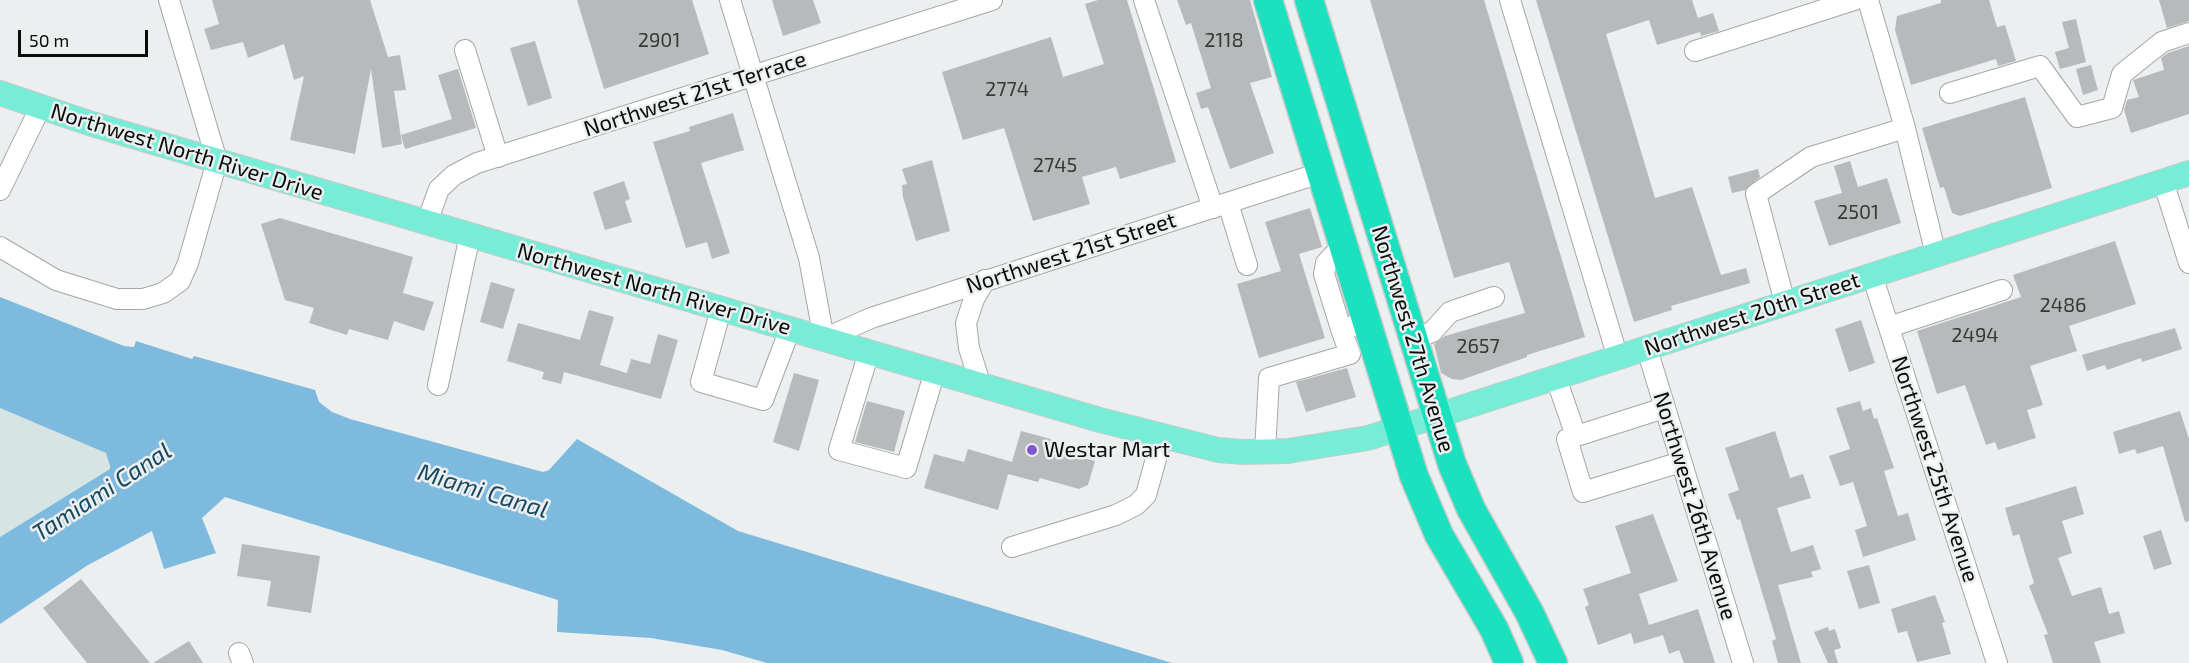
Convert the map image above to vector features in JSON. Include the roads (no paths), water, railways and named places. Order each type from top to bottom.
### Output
[{"type":"highway","name":"Northwest 27th Avenue","points":[[1268,0],[1342,246],[1354,326],[1399,429],[1429,514],[1451,558],[1494,628],[1509,663]]},
{"type":"highway","name":"Northwest 27th Avenue","points":[[1309,0],[1452,464],[1471,509],[1529,612],[1553,663]]},
{"type":"main road","name":"Northwest North River Drive","points":[[0,93],[40,108],[217,161],[1162,436],[1218,450],[1265,452],[1313,448]]},
{"type":"main road","name":"Northwest 20th Street","points":[[1313,448],[1368,438],[1399,429],[2189,173]]},
{"type":"street","points":[[0,247],[56,280],[117,299],[143,298],[163,293],[180,281],[188,263],[217,161],[170,0]]},
{"type":"street","points":[[730,0],[809,258],[824,339]]},
{"type":"street","name":"Northwest 21st Terrace","points":[[427,222],[439,189],[445,182],[466,168],[992,0]]},
{"type":"street","points":[[1144,0],[1220,206],[1247,265]]},
{"type":"street","points":[[1510,0],[1618,358]]},
{"type":"street","points":[[1695,51],[1854,0]]},
{"type":"street","points":[[1868,0],[1905,129],[1936,255]]},
{"type":"street","points":[[1950,93],[2040,66],[2077,117],[2103,111],[2112,108],[2122,74],[2162,42],[2189,33]]},
{"type":"street","points":[[465,50],[498,157]]},
{"type":"street","points":[[0,190],[40,108]]},
{"type":"street","points":[[1785,303],[1756,194],[1811,157],[1905,129]]},
{"type":"street","name":"Northwest 21st Street","points":[[824,339],[871,318],[1320,173]]},
{"type":"street","points":[[2163,181],[2184,231],[2189,263]]},
{"type":"street","points":[[438,385],[470,235]]},
{"type":"street","name":"Northwest 25th Avenue","points":[[1872,275],[1997,663]]},
{"type":"street","points":[[980,383],[969,348],[966,323],[974,299],[986,280]]},
{"type":"street","points":[[1889,327],[2002,290]]},
{"type":"street","points":[[1414,339],[1432,332],[1450,312],[1494,297]]},
{"type":"street","points":[[721,309],[701,382],[764,400],[790,329]]},
{"type":"street","points":[[1265,452],[1269,378],[1350,354],[1354,326]]},
{"type":"street","name":"Northwest 26th Avenue","points":[[1647,349],[1743,663]]},
{"type":"street","points":[[869,352],[839,450],[906,468],[935,371]]},
{"type":"street","points":[[1556,378],[1576,436]]},
{"type":"street","points":[[1664,408],[1567,439],[1583,492],[1681,462]]},
{"type":"street","points":[[1012,547],[1116,515],[1136,505],[1146,495],[1162,436]]},
{"type":"water","points":[[0,297],[124,346],[134,347],[136,341],[192,359],[194,356],[315,390],[319,402],[332,412],[350,419],[543,472],[549,470],[577,439],[738,531],[1172,663],[767,663],[722,650],[651,638],[557,632],[558,600],[225,497],[202,518],[216,553],[164,569],[152,531],[88,565],[0,624],[0,537],[110,469],[110,466],[106,453],[0,408]]},
{"type":"place","name":"Westar Mart","points":[[1032,450]]},
{"type":"water label","name":"Miami Canal","points":[[483,491]]},
{"type":"water label","name":"Tamiami Canal","points":[[102,492]]}]
